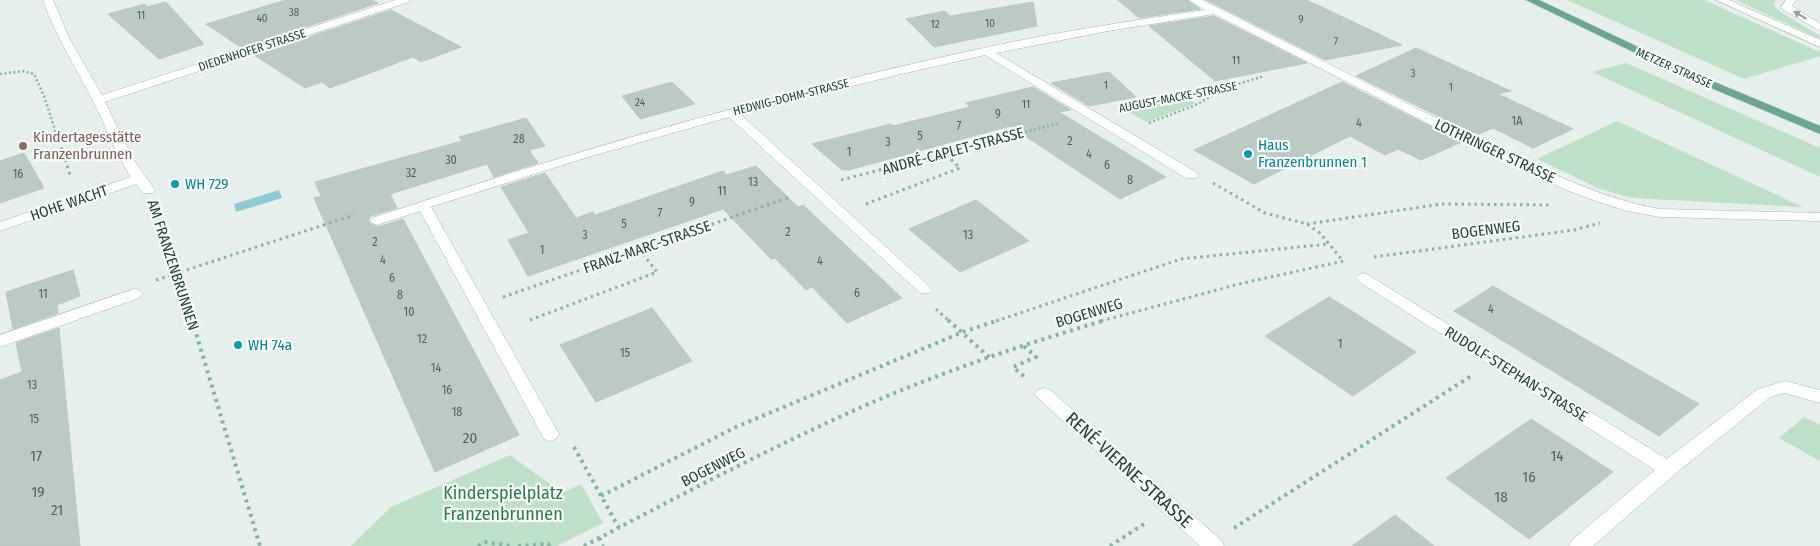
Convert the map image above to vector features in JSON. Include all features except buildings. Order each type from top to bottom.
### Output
[{"type":"main road","name":"METZER STRASSE","points":[[1531,0],[1682,72],[1820,130]]},
{"type":"street","name":"AM FRANZENBRUNNEN","points":[[48,0],[60,34],[99,100],[138,179],[148,190]]},
{"type":"street","name":"DIEDENHOFER STRASSE","points":[[99,100],[405,0]]},
{"type":"street","name":"LOTHRINGER STRASSE","points":[[1194,0],[1459,134],[1571,186],[1632,208],[1660,213],[1820,218]]},
{"type":"street","points":[[1721,0],[1820,44]]},
{"type":"street","points":[[1791,0],[1786,7],[1820,28]]},
{"type":"street","name":"HEDWIG-DOHM-STRASSE","points":[[377,220],[631,140],[842,83],[985,51],[1113,27],[1215,11]]},
{"type":"street","name":"AUGUST-MACKE-STRASSE","points":[[985,51],[1191,175]]},
{"type":"street","points":[[731,112],[925,290]]},
{"type":"street","name":"HOHE WACHT","points":[[0,227],[138,179]]},
{"type":"street","points":[[423,205],[550,434]]},
{"type":"street","name":"RUDOLF-STEPHAN-STRASSE","points":[[1364,278],[1668,469]]},
{"type":"street","points":[[0,341],[134,294]]},
{"type":"street","points":[[1579,546],[1668,469],[1764,393],[1785,387],[1820,397]]},
{"type":"street","name":"RENÉ-VIERNE-STRASSE","points":[[1044,394],[1212,544]]},
{"type":"path","points":[[0,74],[23,71],[34,74],[44,96],[67,171],[82,198]]},
{"type":"path","name":"AUGUST-MACKE-STRASSE","points":[[1092,115],[1225,88],[1264,76]]},
{"type":"path","points":[[1142,126],[1198,104],[1225,88]]},
{"type":"path","name":"ANDRÉ-CAPLET-STRASSE","points":[[814,189],[1092,115]]},
{"type":"path","points":[[866,205],[960,168],[944,153]]},
{"type":"path","points":[[1191,175],[1214,183],[1265,213],[1307,224],[1320,233],[1344,262]]},
{"type":"path","name":"FRANZ-MARC-STRASSE","points":[[479,305],[814,189]]},
{"type":"path","name":"AM FRANZENBRUNNEN","points":[[148,190],[178,273],[260,546]]},
{"type":"path","points":[[1307,224],[1442,204],[1560,205]]},
{"type":"path","name":"BOGENWEG","points":[[1371,257],[1574,230],[1610,220],[1632,208]]},
{"type":"path","points":[[178,273],[352,216]]},
{"type":"path","points":[[601,496],[736,427],[963,332],[1181,259],[1328,244]]},
{"type":"path","points":[[530,320],[658,272],[639,249]]},
{"type":"path","name":"BOGENWEG","points":[[584,546],[746,462],[864,406],[990,358],[1159,303],[1250,281],[1353,260]]},
{"type":"path","points":[[1331,264],[1336,269]]},
{"type":"path","points":[[925,290],[923,298],[990,358]]},
{"type":"path","points":[[1024,346],[1036,357],[1013,367],[1044,394]]},
{"type":"path","points":[[1212,544],[1495,361]]},
{"type":"path","points":[[550,434],[571,443],[619,528]]},
{"type":"path","points":[[1110,546],[1170,507]]},
{"type":"path","points":[[599,538],[603,546]]},
{"type":"path","points":[[478,546],[485,542],[512,546]]},
{"type":"path","points":[[518,546],[548,544],[550,546]]},
{"type":"green space","points":[[1567,0],[1704,0],[1820,52],[1820,56],[1744,79]]},
{"type":"green space","points":[[1736,0],[1776,0],[1773,5],[1820,36],[1820,39]]},
{"type":"green space","points":[[1626,63],[1820,148],[1820,177],[1592,72]]},
{"type":"green space","points":[[1187,98],[1195,103],[1147,122],[1125,110]]},
{"type":"green space","points":[[1617,121],[1803,207],[1632,198],[1600,189],[1537,159]]},
{"type":"green space","points":[[1804,417],[1820,425],[1820,461],[1779,438]]},
{"type":"green space","name":"Kinderspielplatz Franzenbrunnen","points":[[510,455],[562,493],[581,484],[603,523],[557,546],[351,546],[391,507]]},
{"type":"water","points":[[279,190],[282,198],[236,212],[234,204]]},
{"type":"place","name":"Kindertagesstätte Franzenbrunnen","points":[[23,146]]},
{"type":"place","name":"Haus Franzenbrunnen 1","points":[[1248,154]]},
{"type":"place","name":"WH 729","points":[[175,184]]},
{"type":"place","name":"WH 74a","points":[[238,345]]}]
